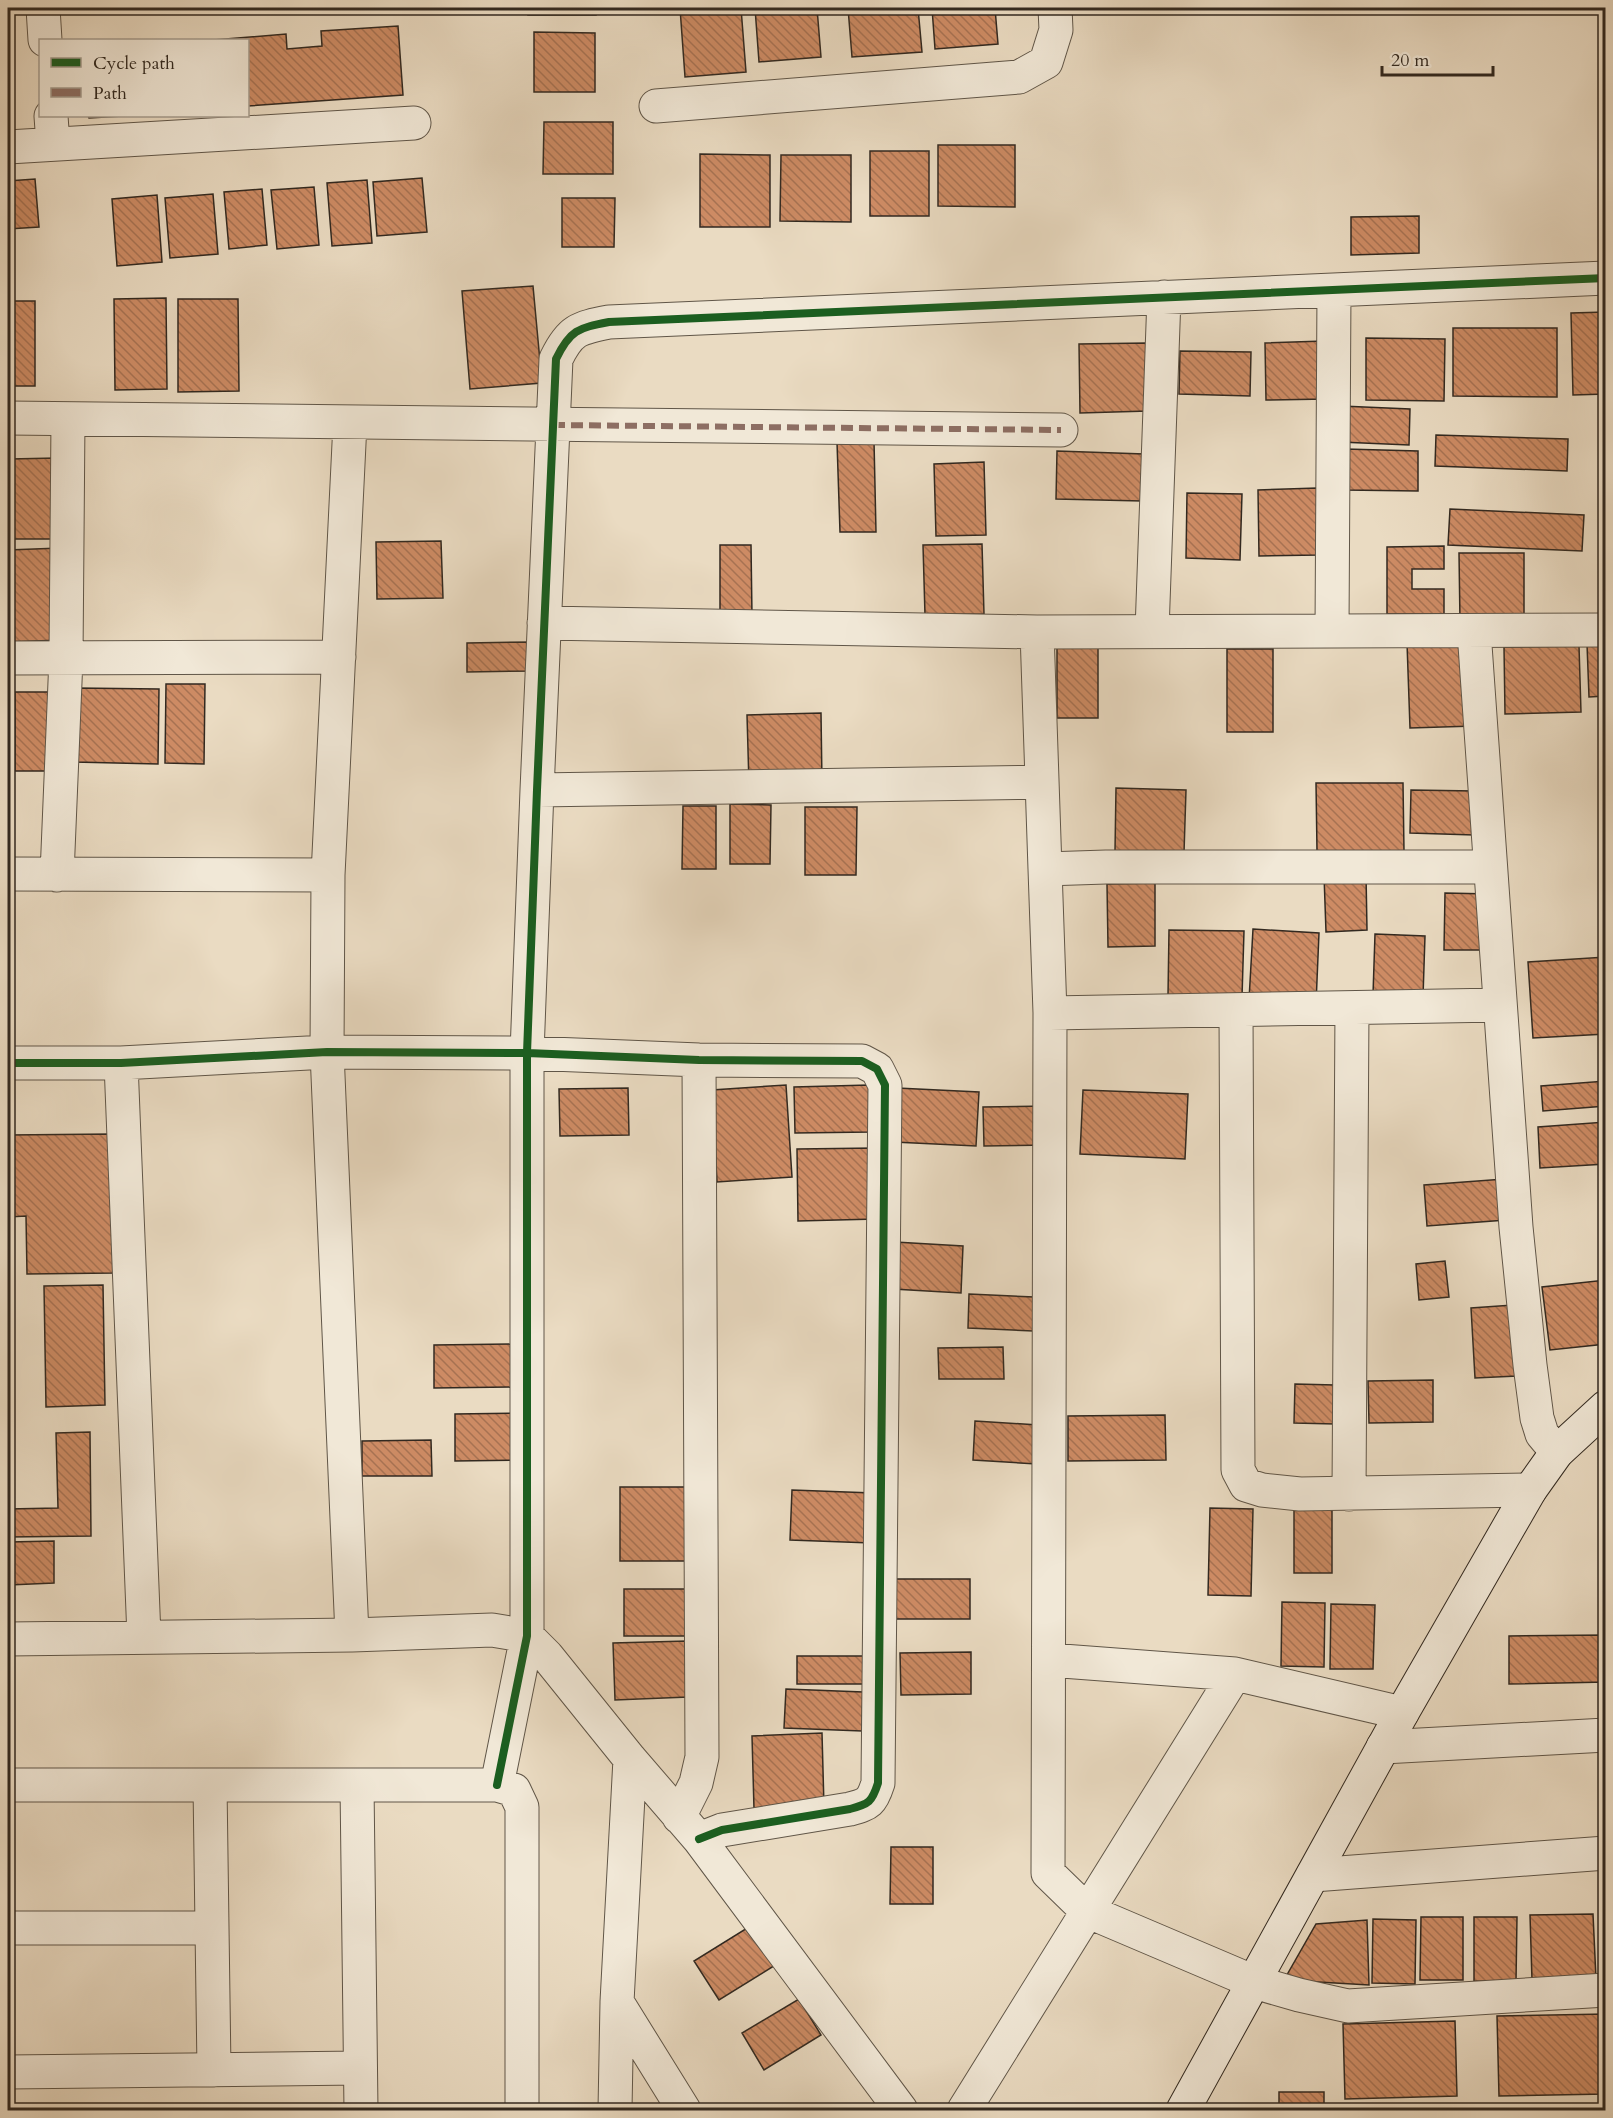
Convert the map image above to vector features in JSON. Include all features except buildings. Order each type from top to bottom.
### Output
[{"type":"street","points":[[43,8],[45,39]]},
{"type":"street","points":[[656,106],[1019,77],[1046,62],[1056,30],[1054,8]]},
{"type":"street","points":[[8,147],[52,130],[414,123]]},
{"type":"street","points":[[497,1785],[527,1636],[527,1053],[556,359],[566,339],[585,327],[609,322],[1605,278]]},
{"type":"street","points":[[1332,631],[1334,290]]},
{"type":"street","points":[[1152,631],[1164,297]]},
{"type":"street","points":[[8,418],[1061,430]]},
{"type":"street","points":[[57,876],[66,658],[68,419]]},
{"type":"street","points":[[350,423],[328,876],[327,1052],[352,1635]]},
{"type":"street","points":[[544,623],[1036,632],[1605,630]]},
{"type":"street","points":[[1474,631],[1516,1227],[1537,1418],[1542,1434],[1557,1452]]},
{"type":"street","points":[[1036,632],[1050,1013],[1047,1874],[1087,1911],[1254,1982],[1348,2006],[1605,1990]]},
{"type":"street","points":[[8,658],[339,657]]},
{"type":"street","points":[[537,790],[1042,782]]},
{"type":"street","points":[[1045,869],[1490,867]]},
{"type":"street","points":[[8,874],[328,876]]},
{"type":"street","points":[[1050,1013],[1500,1005]]},
{"type":"street","points":[[1349,1494],[1352,1008]]},
{"type":"street","points":[[1236,1010],[1238,1470],[1245,1485],[1262,1490],[1300,1494],[1530,1490]]},
{"type":"street","points":[[8,1063],[121,1063],[327,1052],[527,1053],[699,1060],[862,1061],[877,1069],[885,1085],[878,1783],[874,1797],[865,1805],[850,1809],[722,1830],[689,1828]]},
{"type":"street","points":[[689,1828],[702,1757],[699,1060]]},
{"type":"street","points":[[121,1063],[144,1637]]},
{"type":"street","points":[[1184,2110],[1383,1747],[1530,1490],[1557,1452],[1605,1407]]},
{"type":"street","points":[[8,1639],[352,1635],[492,1630],[527,1636],[547,1656],[689,1828],[901,2110]]},
{"type":"street","points":[[1049,1660],[1234,1674],[1402,1713]]},
{"type":"street","points":[[964,2110],[1234,1674]]},
{"type":"street","points":[[1383,1747],[1605,1735]]},
{"type":"street","points":[[615,2110],[616,2002],[630,1759]]},
{"type":"street","points":[[8,1785],[497,1785],[514,1790],[522,1807],[522,2110]]},
{"type":"street","points":[[210,1785],[214,2070]]},
{"type":"street","points":[[357,1785],[361,2110]]},
{"type":"street","points":[[1313,1875],[1605,1853]]},
{"type":"street","points":[[8,1928],[212,1929]]},
{"type":"street","points":[[616,2002],[684,2110]]},
{"type":"street","points":[[8,2072],[359,2068]]},
{"type":"marked path","points":[[553,425],[1061,430]]},
{"type":"cycle path","points":[[497,1785],[527,1636],[527,1053],[556,359],[566,342],[582,329],[609,322],[1606,278]]},
{"type":"cycle path","points":[[8,1063],[121,1063],[327,1052],[527,1053],[699,1060],[862,1061],[877,1069],[885,1085],[878,1783],[874,1794],[866,1804],[850,1809],[722,1830],[699,1839]]}]
